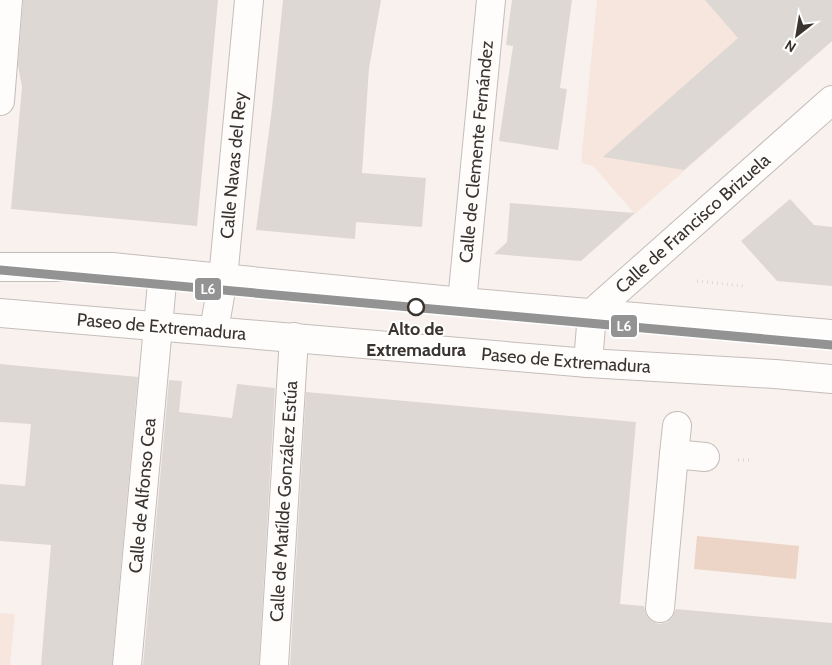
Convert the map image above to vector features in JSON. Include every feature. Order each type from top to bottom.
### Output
[{"type":"street","points":[[0,102],[8,0]]},
{"type":"street","name":"Calle Navas del Rey","points":[[214,330],[223,279],[249,0]]},
{"type":"street","name":"Calle de Clemente Fernández","points":[[462,302],[491,0]]},
{"type":"street","name":"Calle de Francisco Brizuela","points":[[592,313],[832,100]]},
{"type":"street","points":[[0,267],[112,267],[462,302],[832,334]]},
{"type":"street","name":"Calle de Alfonso Cea","points":[[127,665],[163,272]]},
{"type":"street","name":"Paseo de Extremadura","points":[[0,313],[588,363],[832,379]]},
{"type":"street","points":[[588,363],[592,313]]},
{"type":"street","name":"Calle de Matílde González Estúa","points":[[274,665],[294,337]]},
{"type":"street","points":[[660,608],[677,426]]},
{"type":"street","points":[[674,454],[705,457]]},
{"type":"path","points":[[697,281],[744,286]]},
{"type":"shaded area","points":[[597,0],[828,0],[832,41],[635,214],[593,166],[581,163]]},
{"type":"shaded area","points":[[697,536],[799,546],[796,579],[694,569]]},
{"type":"shaded area","points":[[0,613],[15,614],[10,665],[0,665]]},
{"type":"building","points":[[23,0],[218,0],[197,226],[11,209],[22,87],[18,66]]},
{"type":"building","points":[[283,0],[381,0],[369,68],[362,173],[426,178],[422,227],[356,222],[355,239],[256,230],[272,108]]},
{"type":"building","points":[[512,0],[572,0],[560,88],[567,89],[558,150],[499,141],[513,46],[506,45]]},
{"type":"building","points":[[705,0],[832,0],[832,41],[684,170],[603,157],[738,38]]},
{"type":"building","points":[[790,199],[814,225],[832,227],[832,286],[777,281],[741,241]]},
{"type":"building","points":[[510,203],[635,213],[581,261],[494,254],[507,242]]},
{"type":"building","points":[[0,364],[138,377],[112,665],[41,665],[51,545],[0,541],[0,484],[25,486],[31,424],[0,422]]},
{"type":"building","points":[[169,380],[182,381],[179,412],[232,418],[237,384],[275,388],[259,665],[143,665]]},
{"type":"building","points":[[306,392],[636,422],[620,604],[644,606],[646,614],[651,620],[659,624],[667,622],[676,609],[832,623],[832,665],[290,665]]},
{"type":"transit line","name":"L6","points":[[0,270],[832,345]]},
{"type":"place","name":"Alto de Extremadura","points":[[416,307]]}]
